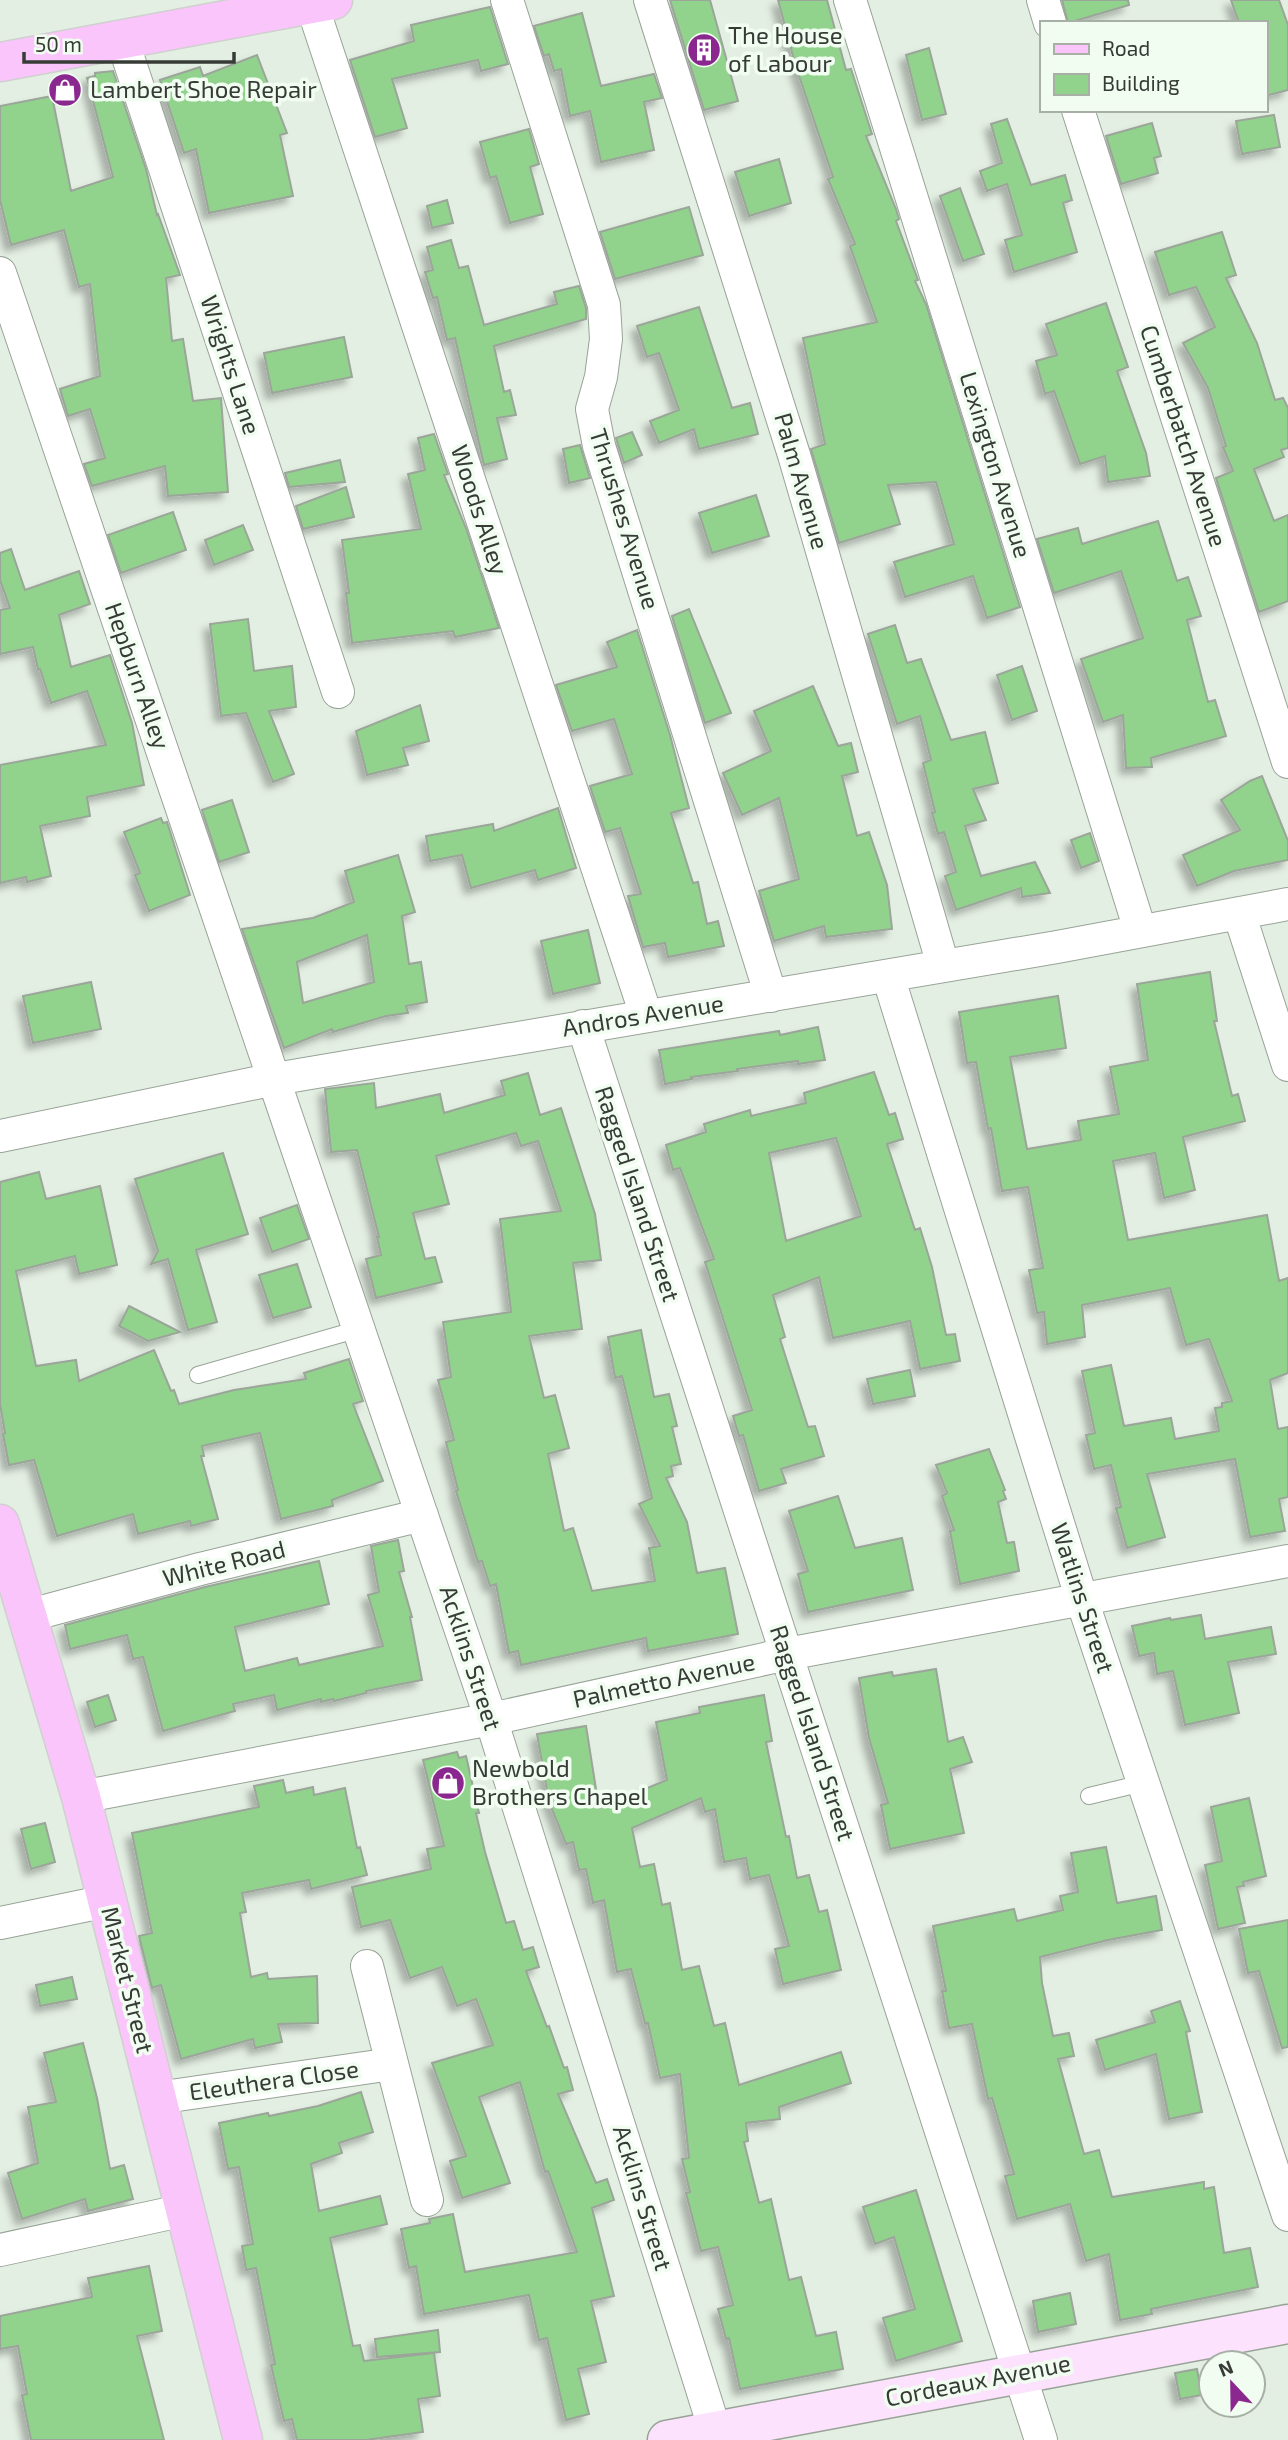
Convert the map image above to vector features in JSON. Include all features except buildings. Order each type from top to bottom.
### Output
[{"type":"main road","points":[[0,62],[323,2]]},
{"type":"main road","name":"Market Street","points":[[0,1524],[81,1797],[243,2440]]},
{"type":"street","name":"Thrushes Avenue","points":[[507,0],[604,304],[606,339],[601,377],[592,409],[599,446],[771,996]]},
{"type":"street","name":"Palm Avenue","points":[[650,0],[794,455],[943,965]]},
{"type":"street","name":"Lexington Avenue","points":[[850,0],[1140,930]]},
{"type":"street","points":[[1042,0],[1049,21]]},
{"type":"street","name":"Woods Alley","points":[[323,2],[646,1015]]},
{"type":"street","name":"Wrights Lane","points":[[122,39],[338,692]]},
{"type":"street","name":"Cumberbatch Avenue","points":[[1079,112],[1288,762]]},
{"type":"street","name":"Hepburn Alley","points":[[0,272],[275,1079]]},
{"type":"street","name":"Andros Avenue","points":[[0,1136],[275,1079],[1057,947],[1288,904]]},
{"type":"street","points":[[1239,913],[1288,1065]]},
{"type":"street","name":"Watlins Street","points":[[888,976],[1082,1600],[1288,2216]]},
{"type":"street","name":"Ragged Island Street","points":[[583,1026],[1041,2440]]},
{"type":"street","name":"Acklins Street","points":[[275,1079],[491,1719],[717,2436]]},
{"type":"street","name":"White Road","points":[[27,1616],[200,1569],[422,1515]]},
{"type":"street","name":"Palmetto Avenue","points":[[81,1797],[491,1719],[787,1654],[1288,1561]]},
{"type":"street","points":[[0,1923],[107,1901]]},
{"type":"street","points":[[366,1966],[427,2200]]},
{"type":"street","name":"Eleuthera Close","points":[[157,2098],[392,2064]]},
{"type":"street","points":[[0,2250],[185,2210]]},
{"type":"street","name":"Cordeaux Avenue","points":[[667,2440],[717,2436],[1018,2373],[1288,2323]]},
{"type":"lane","points":[[198,1375],[359,1329]]},
{"type":"lane","points":[[1089,1796],[1143,1783]]},
{"type":"place","name":"The House of Labour","points":[[704,50]]},
{"type":"place","name":"Lambert Shoe Repair","points":[[65,90]]},
{"type":"place","name":"Newbold Brothers Chapel","points":[[448,1783]]}]
